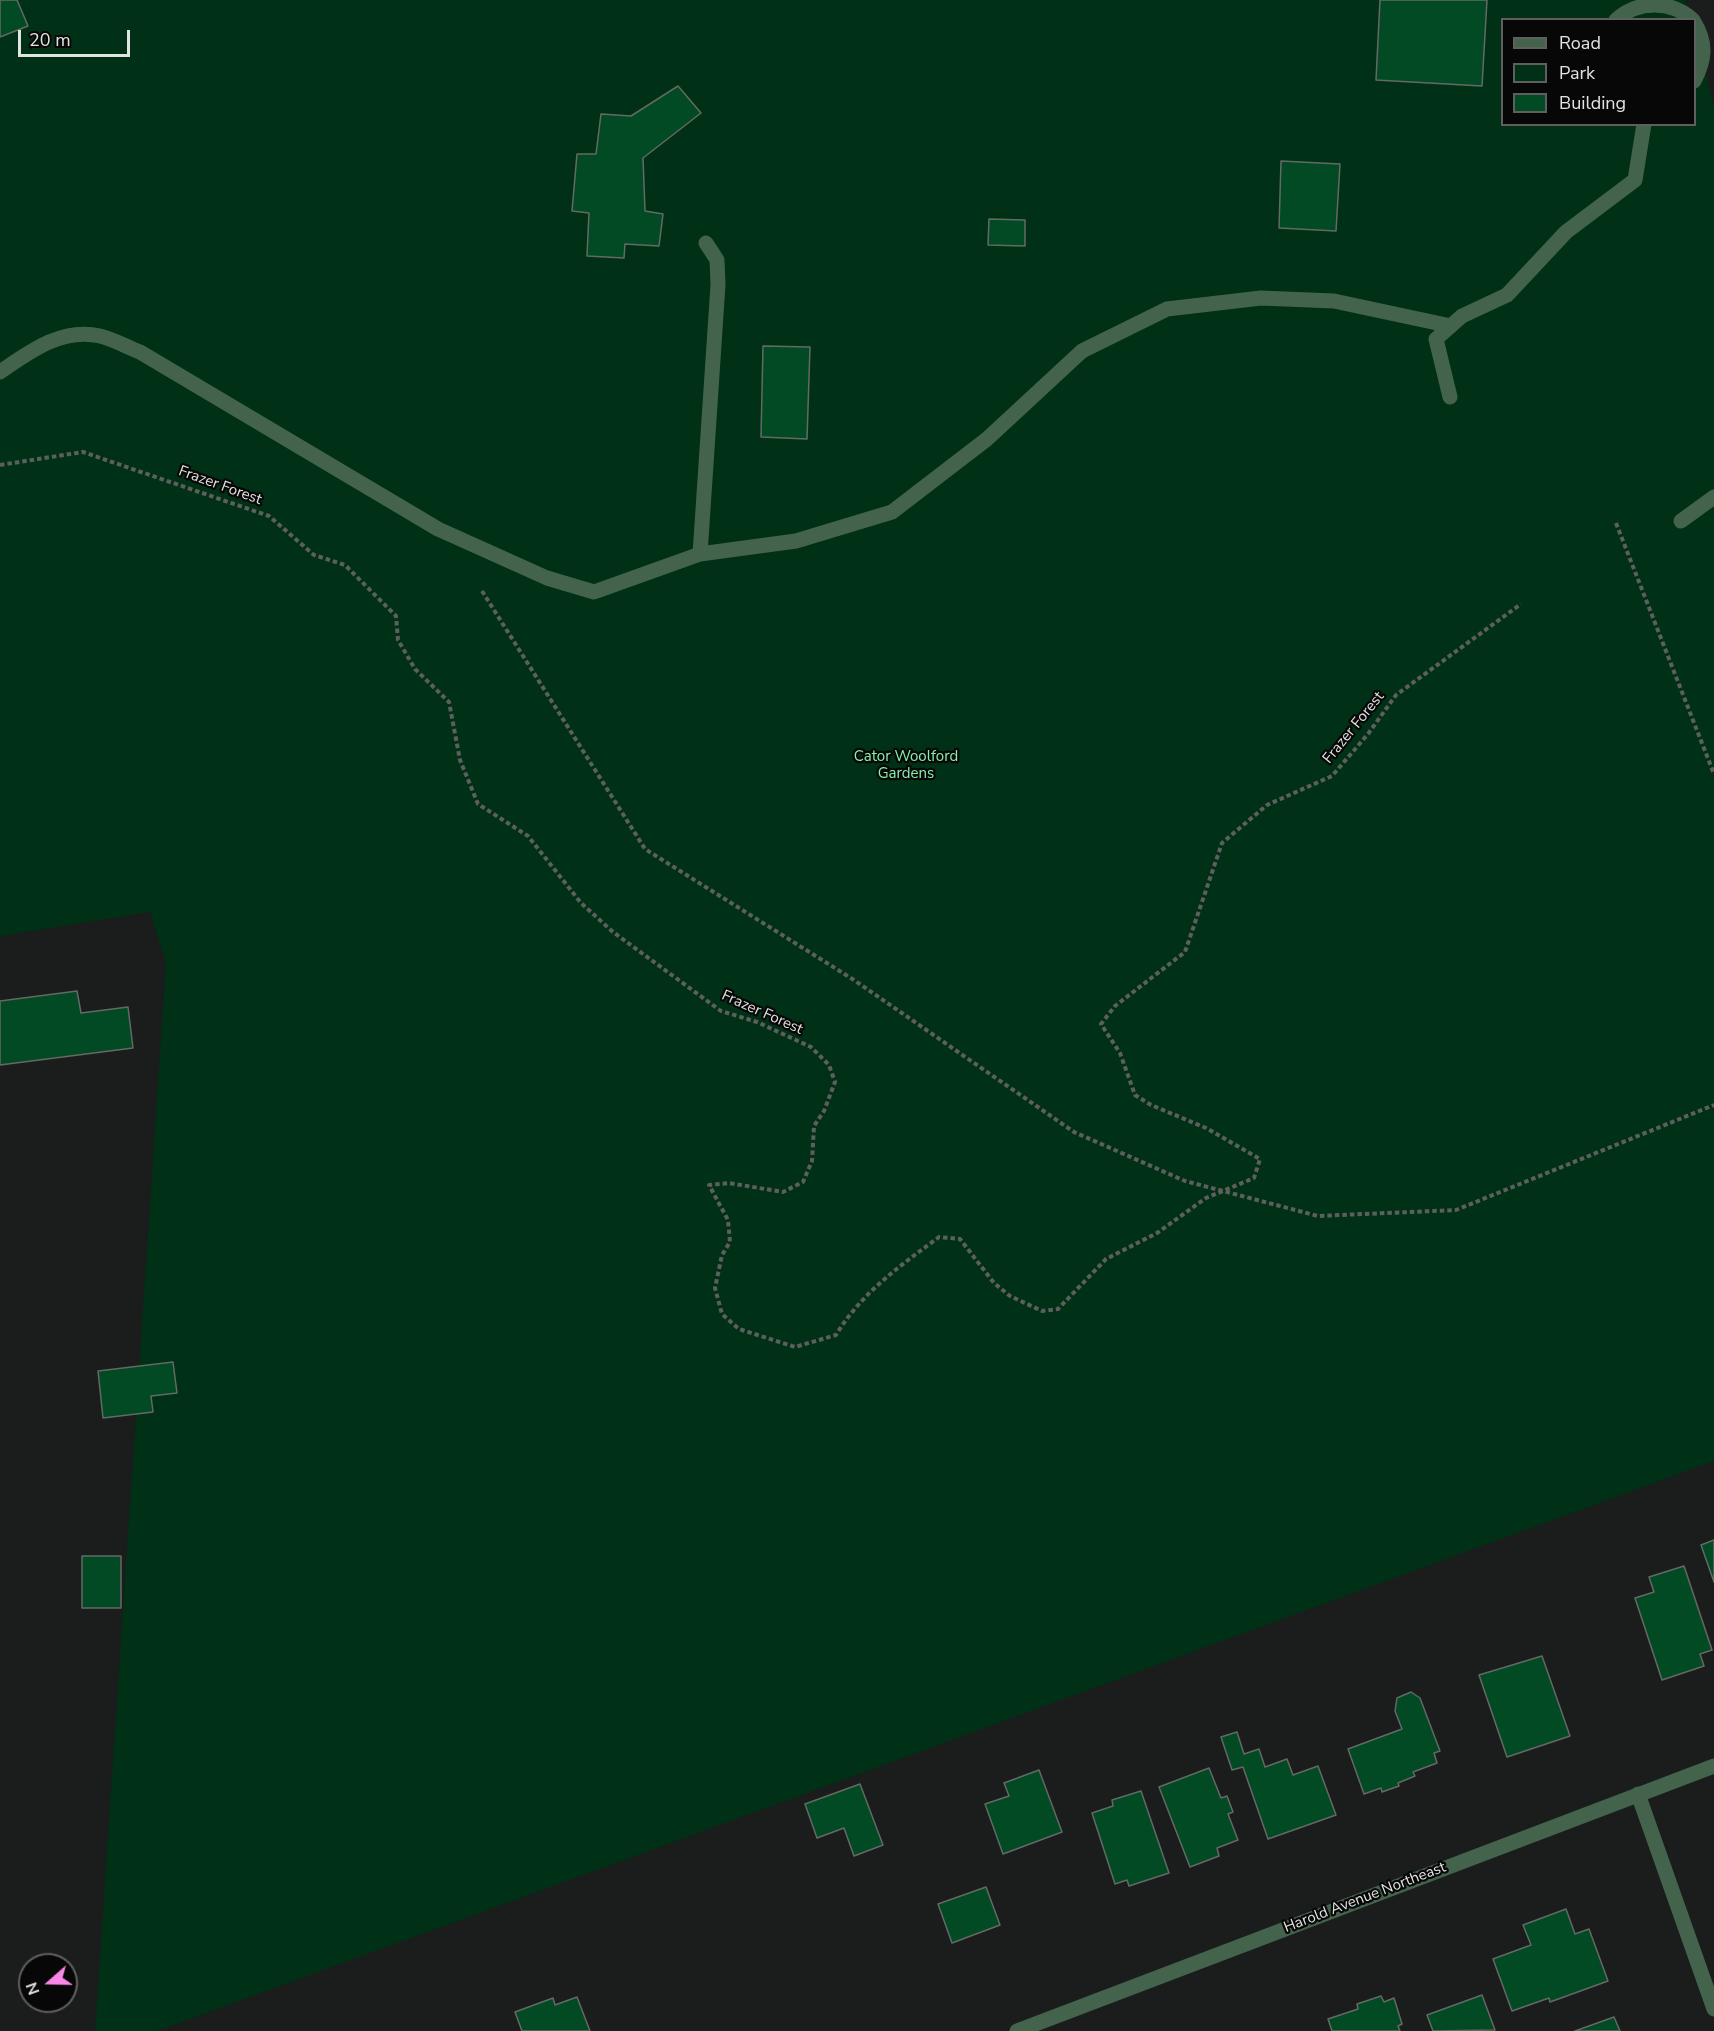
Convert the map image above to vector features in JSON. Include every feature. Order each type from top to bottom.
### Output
[{"type":"street","points":[[1618,18],[1627,9],[1643,2],[1660,1],[1677,6],[1691,18]]},
{"type":"street","points":[[1696,25],[1704,48],[1702,66],[1696,79]]},
{"type":"street","points":[[1450,398],[1436,339],[1462,316],[1506,295],[1566,232],[1635,180],[1644,126]]},
{"type":"street","points":[[700,554],[718,285],[717,260],[706,243]]},
{"type":"street","points":[[0,372],[28,352],[60,337],[98,336],[140,352],[438,529],[547,578],[594,592],[700,554],[796,541],[892,512],[987,439],[1082,351],[1167,309],[1261,298],[1334,301],[1451,326]]},
{"type":"street","points":[[1681,521],[1714,497]]},
{"type":"street","name":"Harold Avenue Northeast","points":[[1017,2031],[1714,1767]]},
{"type":"street","points":[[1638,1794],[1714,2009]]},
{"type":"path","name":"Frazer Forest","points":[[0,465],[82,452],[268,516],[314,555],[345,565],[396,616],[398,640],[415,669],[449,702],[460,760],[478,804],[528,836],[581,903],[613,932],[721,1011],[757,1022],[811,1047],[829,1065],[835,1082],[824,1111],[814,1126],[812,1161],[803,1182],[783,1192],[729,1183],[709,1185],[728,1220],[730,1242],[722,1255],[715,1288],[722,1314],[739,1329],[795,1347],[836,1335],[848,1314],[872,1288],[939,1237],[960,1239],[994,1282],[1010,1296],[1042,1311],[1058,1308],[1106,1259],[1157,1233],[1206,1198],[1254,1178],[1260,1159],[1206,1128],[1151,1105],[1135,1095],[1120,1053],[1101,1023],[1115,1006],[1185,952],[1222,843],[1267,805],[1332,776],[1368,734],[1396,695],[1521,604]]},
{"type":"path","points":[[1616,523],[1714,774]]},
{"type":"path","points":[[482,591],[645,849],[855,980],[1074,1132],[1185,1180],[1318,1216],[1456,1210],[1714,1105]]},
{"type":"green space","name":"Cator Woolford Gardens","points":[[0,0],[1685,0],[1690,18],[1501,18],[1501,126],[1696,126],[1696,39],[1714,106],[1714,1461],[157,2031],[95,2031],[166,962],[150,912],[0,936]]},
{"type":"building","points":[[0,0],[17,0],[28,26],[0,37]]},
{"type":"building","points":[[1380,0],[1487,0],[1482,86],[1376,80]]},
{"type":"building","points":[[678,86],[701,113],[643,158],[645,211],[663,214],[659,246],[625,244],[624,258],[587,256],[589,213],[572,211],[577,154],[596,154],[601,114],[631,116]]},
{"type":"building","points":[[1281,161],[1340,164],[1336,231],[1279,228]]},
{"type":"building","points":[[989,219],[1025,220],[1025,246],[988,245]]},
{"type":"building","points":[[763,346],[810,347],[807,439],[761,437]]},
{"type":"building","points":[[77,991],[81,1013],[128,1007],[133,1048],[0,1065],[0,1001]]},
{"type":"building","points":[[173,1362],[177,1393],[151,1396],[153,1412],[103,1418],[98,1371]]},
{"type":"building","points":[[1714,1540],[1714,1582],[1701,1545]]},
{"type":"building","points":[[82,1556],[121,1556],[121,1608],[82,1608]]},
{"type":"building","points":[[1684,1566],[1712,1650],[1700,1654],[1704,1666],[1662,1680],[1635,1598],[1654,1592],[1649,1577]]},
{"type":"building","points":[[1542,1656],[1570,1736],[1507,1757],[1479,1675]]},
{"type":"building","points":[[1411,1692],[1420,1698],[1440,1751],[1434,1753],[1437,1763],[1413,1772],[1415,1776],[1398,1783],[1399,1786],[1382,1792],[1381,1788],[1364,1794],[1348,1749],[1402,1729],[1395,1711],[1397,1698]]},
{"type":"building","points":[[1237,1732],[1244,1754],[1259,1749],[1265,1767],[1287,1759],[1293,1775],[1318,1766],[1336,1815],[1268,1839],[1243,1767],[1232,1770],[1221,1737]]},
{"type":"building","points":[[1209,1768],[1221,1798],[1227,1796],[1233,1812],[1228,1814],[1238,1840],[1217,1848],[1219,1856],[1190,1867],[1159,1787]]},
{"type":"building","points":[[1039,1770],[1062,1832],[1003,1854],[985,1804],[1009,1796],[1004,1783]]},
{"type":"building","points":[[860,1784],[883,1845],[854,1856],[844,1828],[817,1838],[805,1804]]},
{"type":"building","points":[[1141,1791],[1169,1873],[1129,1886],[1127,1880],[1115,1884],[1092,1813],[1113,1806],[1112,1800]]},
{"type":"building","points":[[986,1887],[1000,1925],[952,1943],[938,1904]]},
{"type":"building","points":[[1566,1909],[1575,1934],[1589,1929],[1608,1981],[1550,2002],[1549,1998],[1512,2011],[1493,1959],[1531,1945],[1523,1925]]},
{"type":"building","points":[[1482,1995],[1495,2030],[1433,2031],[1427,2015]]},
{"type":"building","points":[[1381,1996],[1384,2002],[1394,1998],[1402,2024],[1398,2026],[1400,2031],[1332,2031],[1328,2019],[1358,2009],[1357,2004]]},
{"type":"building","points":[[577,1997],[590,2031],[522,2031],[515,2012],[553,1998],[555,2005]]},
{"type":"building","points":[[1614,2017],[1620,2031],[1575,2031]]}]
